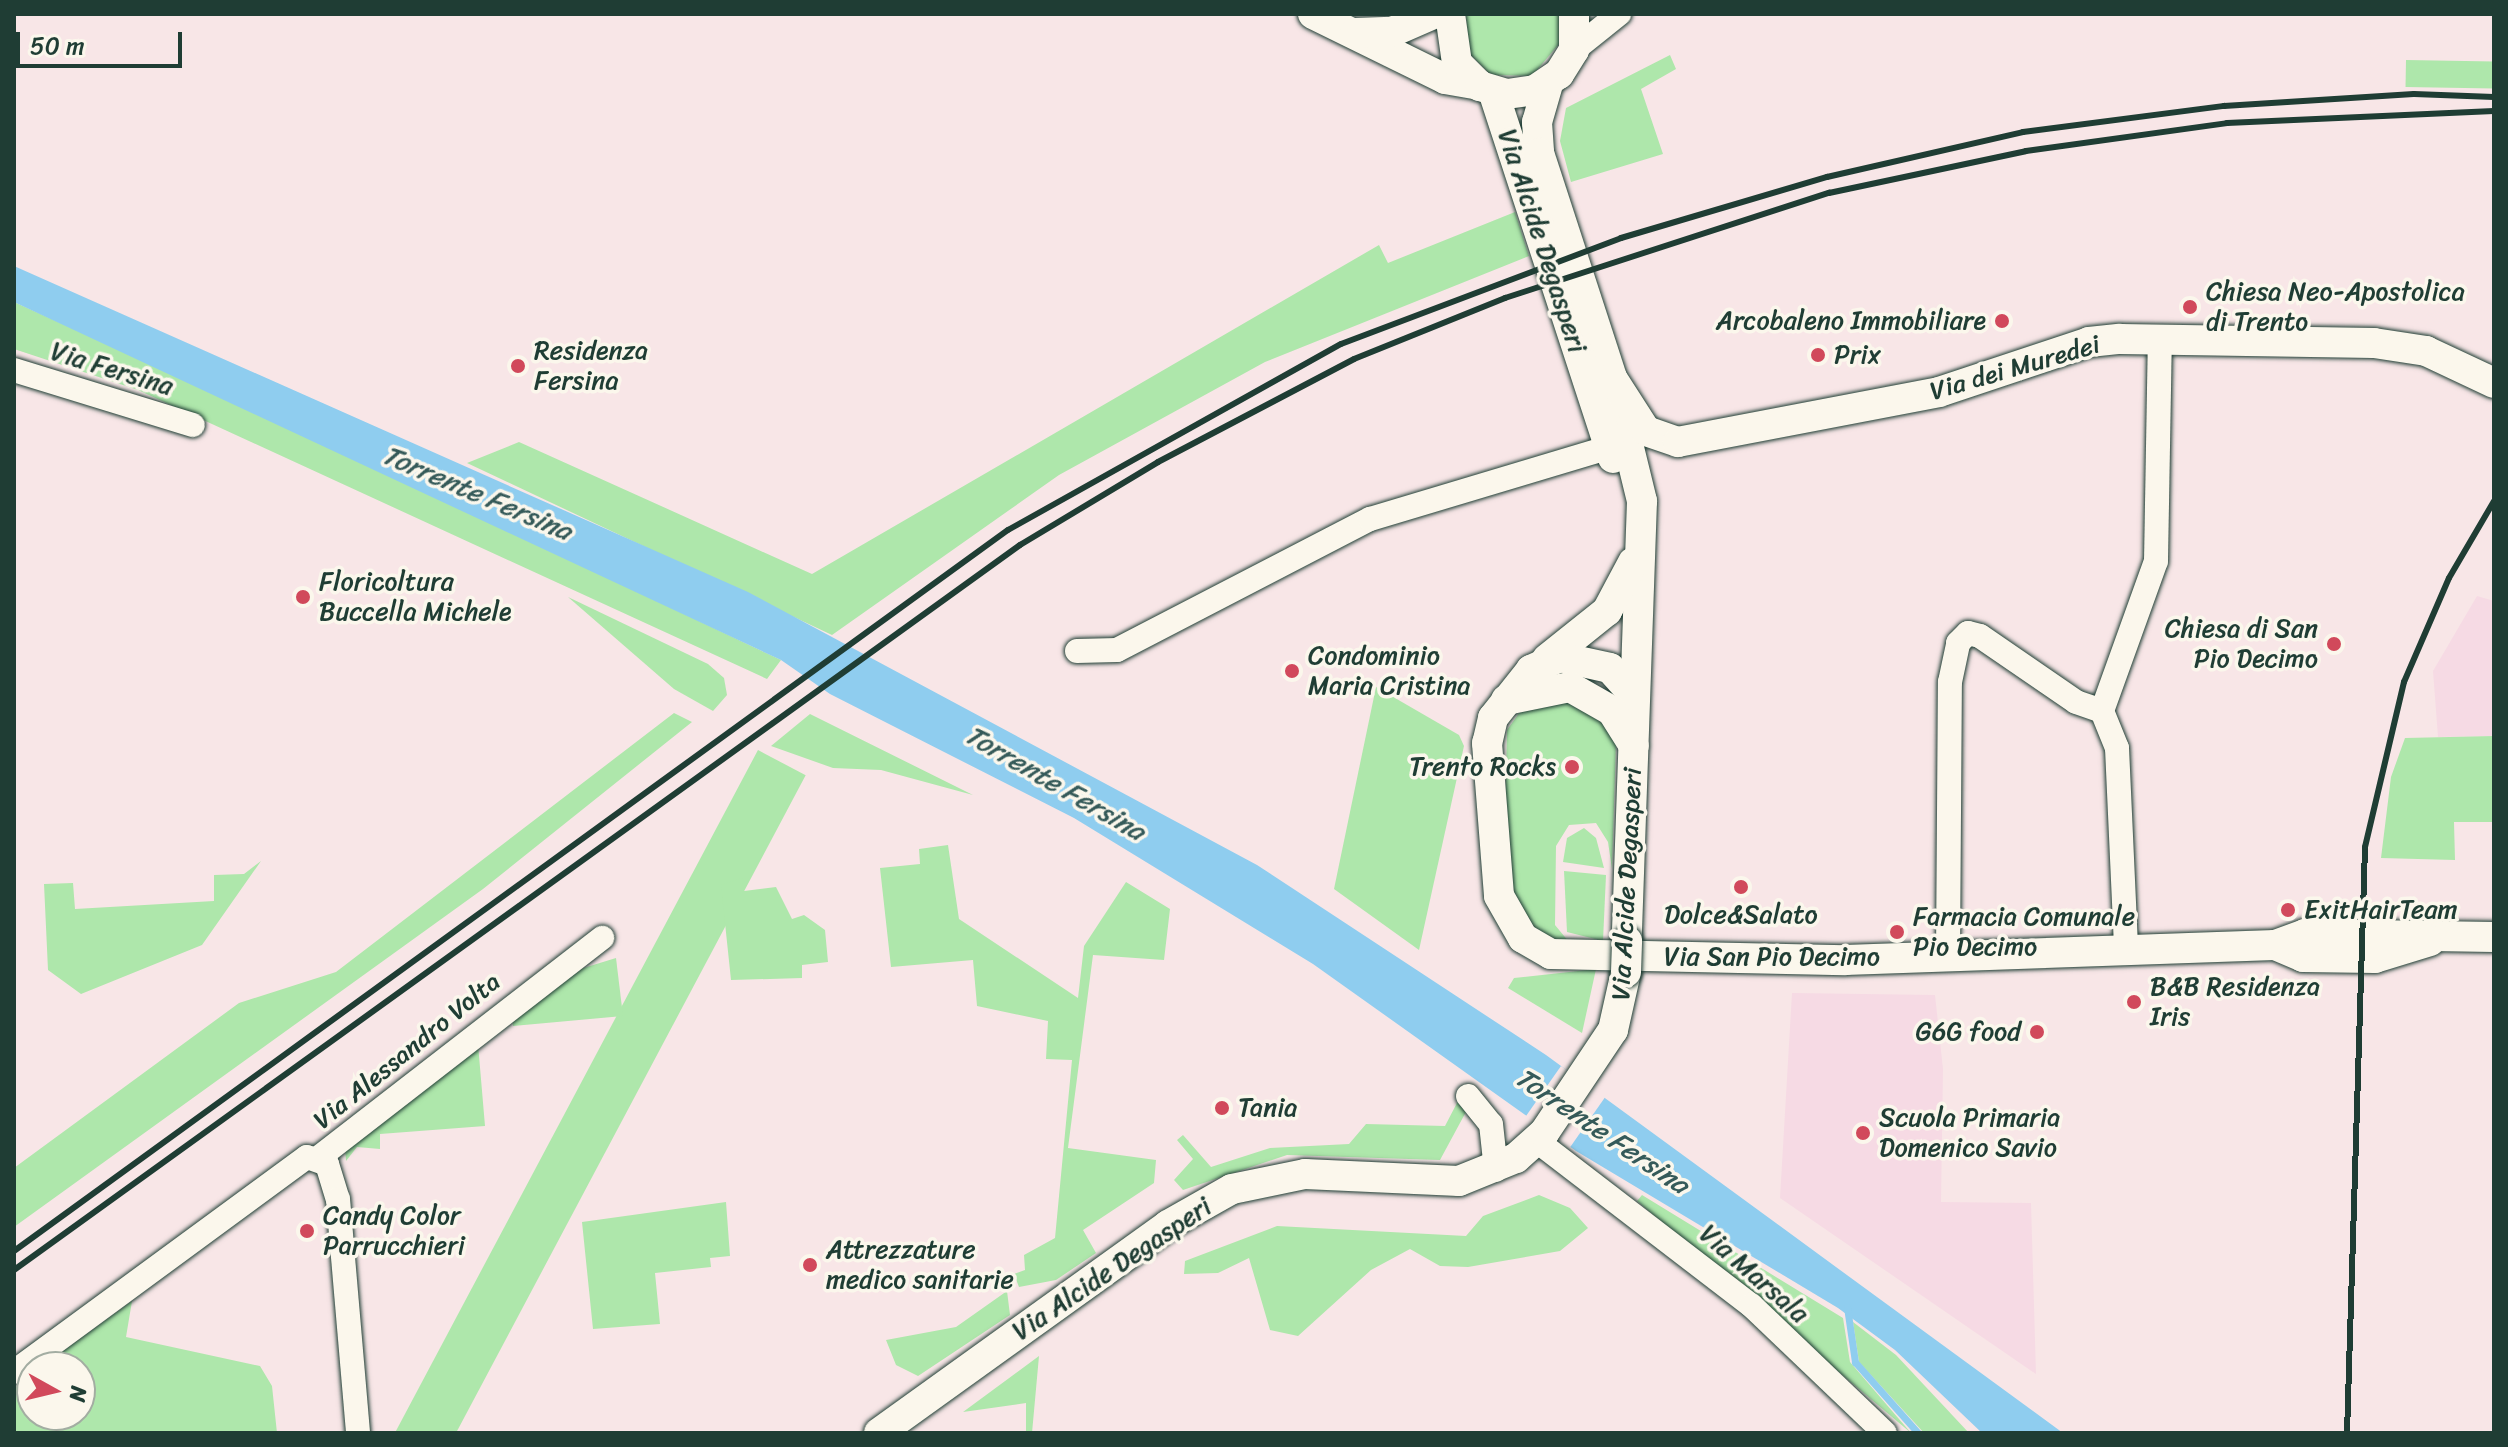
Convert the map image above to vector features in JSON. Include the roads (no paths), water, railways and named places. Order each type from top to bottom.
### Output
[{"type":"street","points":[[1313,14],[1445,79],[1521,94],[1548,84],[1574,50],[1619,14]]},
{"type":"street","points":[[1355,33],[1392,32],[1433,14]]},
{"type":"street","name":"Via Alcide Degasperi","points":[[1450,14],[1451,48],[1486,88],[1610,447],[1622,503],[1636,527]]},
{"type":"street","points":[[1574,14],[1574,50]]},
{"type":"street","name":"Via Alcide Degasperi","points":[[879,1433],[1168,1225],[1232,1189],[1305,1174],[1459,1181],[1496,1170],[1540,1137],[1613,1030],[1626,972],[1634,746],[1636,527],[1640,483],[1612,378],[1539,153],[1537,122],[1548,84]]},
{"type":"street","points":[[2126,949],[2117,748],[2102,711],[2140,619],[2160,518],[2160,339]]},
{"type":"street","name":"Via dei Muredei","points":[[1612,378],[1636,421],[1658,438],[1678,442],[1939,392],[2089,342],[2160,339],[2374,343],[2426,351],[2494,383]]},
{"type":"street","name":"Via Fersina","points":[[14,370],[193,425]]},
{"type":"street","points":[[1077,651],[1117,650],[1370,519],[1610,447]]},
{"type":"street","name":"Via San Pio Decimo","points":[[1636,557],[1607,611],[1544,662],[1506,700],[1487,743],[1493,867],[1508,913],[1530,945],[1562,955],[1948,956],[2275,945],[2305,934],[2396,932],[2430,941],[2494,937]]},
{"type":"street","points":[[1948,956],[1950,682],[1958,643],[1968,633],[2076,702],[2102,711]]},
{"type":"street","points":[[1544,662],[1593,660],[1634,695]]},
{"type":"street","points":[[1506,700],[1570,687],[1612,711],[1634,746]]},
{"type":"street","name":"Via Alessandro Volta","points":[[14,1372],[294,1160],[317,1159],[602,938]]},
{"type":"street","points":[[1468,1096],[1491,1124],[1496,1170]]},
{"type":"street","name":"Via Marsala","points":[[1540,1137],[1751,1305],[1885,1433]]},
{"type":"street","points":[[317,1159],[332,1172],[338,1199],[358,1433]]},
{"type":"water","name":"Torrente Fersina","points":[[14,266],[748,592],[1257,865],[1546,1055],[2063,1433],[1982,1433],[1895,1350],[1838,1308],[1576,1151],[1313,964],[1074,818],[830,694],[781,660],[14,302]]},
{"type":"waterway","points":[[1847,1307],[1855,1362],[1918,1433]]},
{"type":"railway","points":[[14,1251],[1008,530],[1341,344],[1621,238],[1827,177],[2023,132],[2224,106],[2414,94],[2494,97]]},
{"type":"railway","points":[[14,1270],[1020,545],[1158,462],[1354,359],[1505,298],[1829,193],[2026,151],[2227,123],[2494,111]]},
{"type":"railway","points":[[2347,1433],[2365,847],[2404,682],[2449,578],[2494,501]]},
{"type":"place","name":"Chiesa Neo-Apostolica di Trento","points":[[2190,307]]},
{"type":"place","name":"Arcobaleno Immobiliare","points":[[2002,321]]},
{"type":"place","name":"Prix","points":[[1818,355]]},
{"type":"place","name":"Residenza Fersina","points":[[518,366]]},
{"type":"place","name":"Floricoltura Buccella Michele","points":[[303,597]]},
{"type":"place","name":"Chiesa di San Pio Decimo","points":[[2334,644]]},
{"type":"place","name":"Condominio Maria Cristina","points":[[1292,671]]},
{"type":"place","name":"Trento Rocks","points":[[1572,767]]},
{"type":"place","name":"Dolce&Salato","points":[[1741,887]]},
{"type":"place","name":"ExitHairTeam","points":[[2288,910]]},
{"type":"place","name":"Farmacia Comunale Pio Decimo","points":[[1897,932]]},
{"type":"place","name":"B&B Residenza Iris","points":[[2134,1002]]},
{"type":"place","name":"G6G food","points":[[2037,1032]]},
{"type":"place","name":"Tania","points":[[1222,1108]]},
{"type":"place","name":"Scuola Primaria Domenico Savio","points":[[1863,1133]]},
{"type":"place","name":"Candy Color Parrucchieri","points":[[307,1231]]},
{"type":"place","name":"Attrezzature medico sanitarie","points":[[810,1265]]}]
